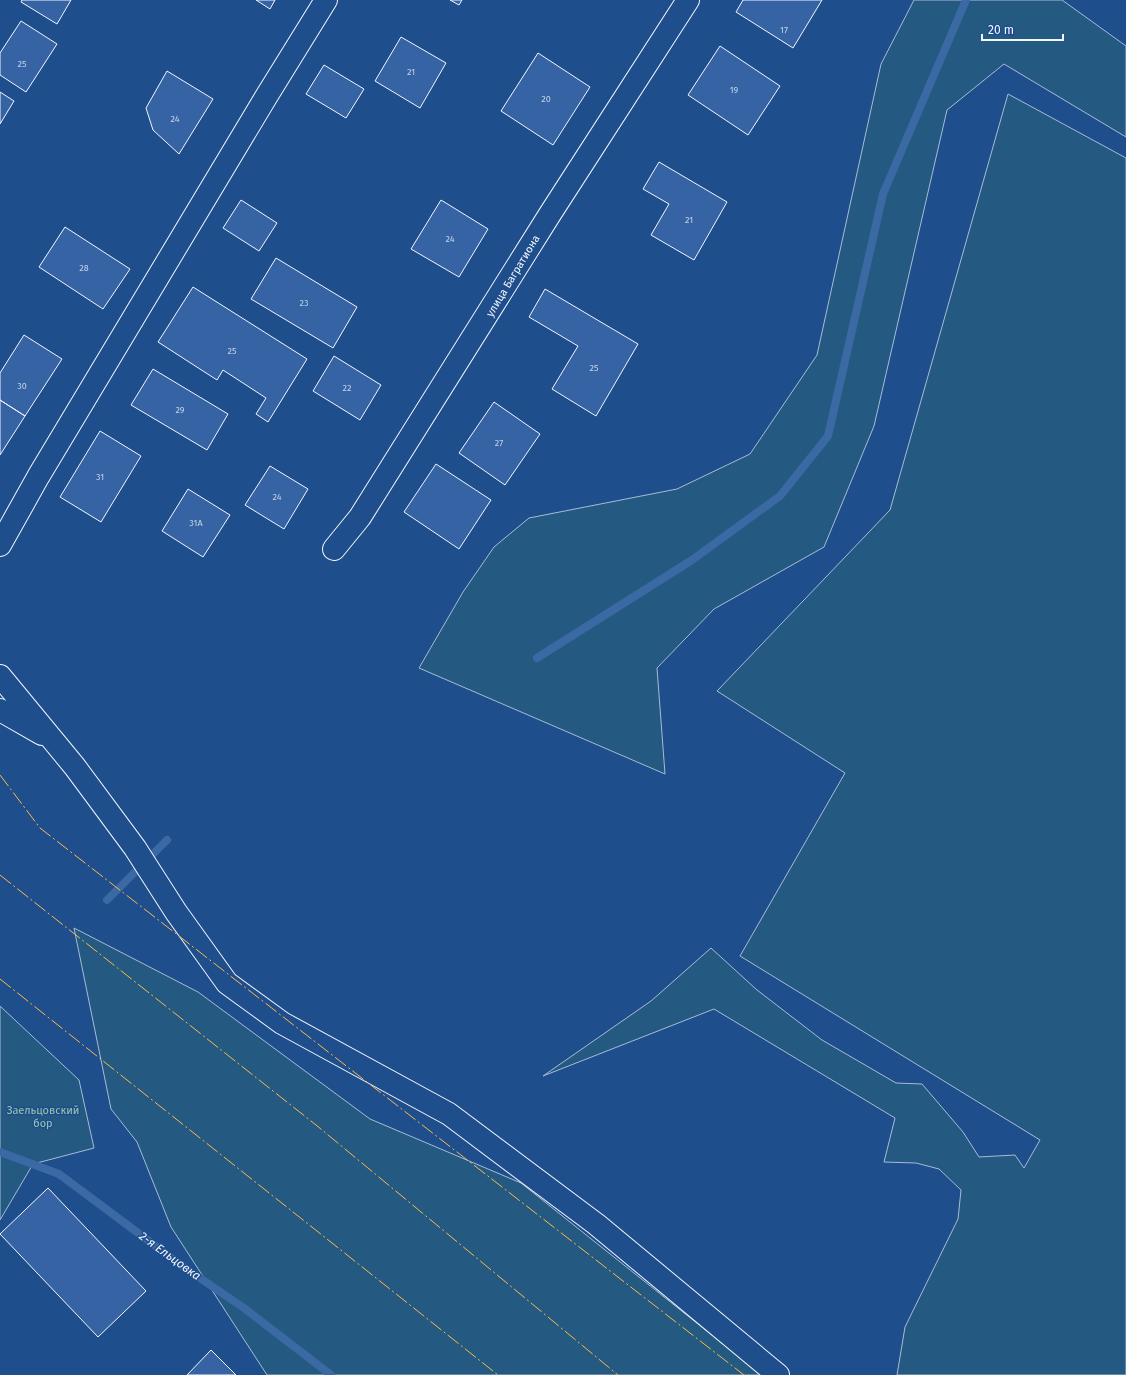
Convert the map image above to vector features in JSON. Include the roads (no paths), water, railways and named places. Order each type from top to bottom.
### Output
[{"type":"street","points":[[0,545],[50,456],[326,0]]},
{"type":"street","name":"улица Багратиона","points":[[334,549],[360,517],[550,214],[688,0]]},
{"type":"street","points":[[0,676],[54,740],[135,848],[176,912],[227,983],[282,1024],[449,1114],[596,1224],[778,1375]]},
{"type":"street","points":[[0,710],[54,740]]},
{"type":"waterway","points":[[537,658],[692,560],[780,496],[828,436],[883,194],[966,0]]},
{"type":"waterway","points":[[107,900],[167,840]]},
{"type":"waterway","name":"2-я Ельцовка","points":[[0,1152],[59,1174],[185,1268],[244,1308],[331,1375]]},
{"type":"park label","name":"Заельцовский бор","points":[[43,1116]]}]
